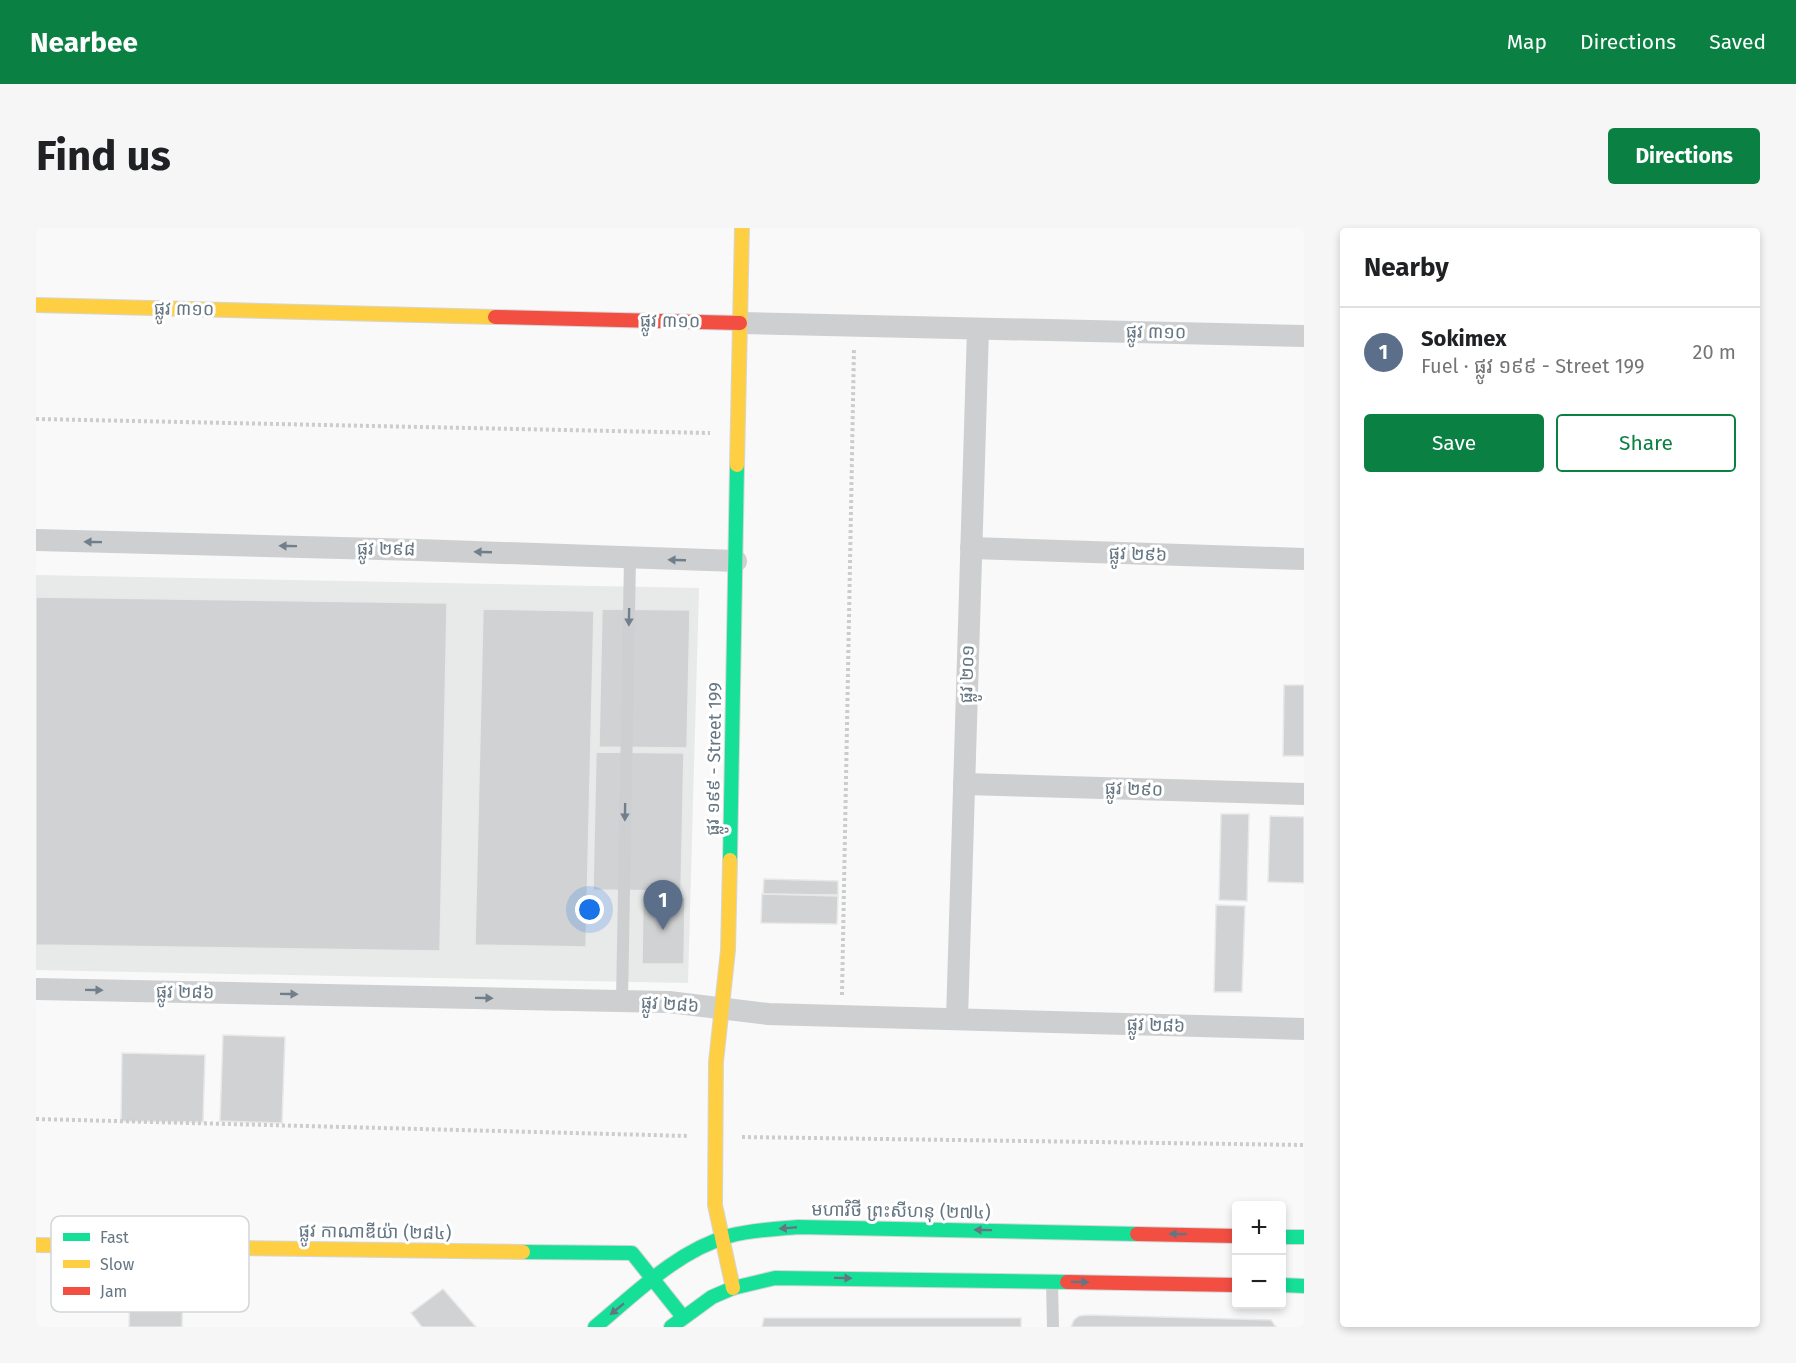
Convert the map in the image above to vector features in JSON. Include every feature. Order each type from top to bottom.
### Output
[{"type":"street","name":"ផ្លូវ ១៩៩ - Street 199","points":[[733,1288],[715,1205],[716,1062],[728,950],[742,228]]},
{"type":"street","name":"ផ្លូវ ៣១០","points":[[36,305],[1304,336]]},
{"type":"street","name":"ផ្លូវ ២០១","points":[[957,1020],[978,329]]},
{"type":"street","name":"ផ្លូវ ២៩៨","points":[[36,540],[736,561]]},
{"type":"street","name":"ផ្លូវ ២៩៦","points":[[971,548],[1304,559]]},
{"type":"street","name":"ផ្លូវ ២៩០","points":[[964,783],[1304,794]]},
{"type":"street","name":"ផ្លូវ ២៨៦","points":[[36,989],[669,1002],[768,1014],[1304,1029]]},
{"type":"street","name":"មហាវិថី ព្រះសីហនុ (២៧៤)","points":[[595,1327],[677,1260],[722,1238],[760,1230],[798,1227],[1232,1236]]},
{"type":"street","points":[[1286,1237],[1304,1237]]},
{"type":"street","name":"ផ្លូវ កាណាឌីយ៉ា (២៨៤)","points":[[36,1245],[51,1245]]},
{"type":"street","name":"ផ្លូវ កាណាឌីយ៉ា (២៨៤)","points":[[249,1248],[632,1253],[683,1317]]},
{"type":"street","points":[[671,1327],[712,1297],[733,1288],[775,1278],[1232,1284]]},
{"type":"street","points":[[1286,1285],[1304,1286]]},
{"type":"lane","points":[[622,1001],[630,558]]},
{"type":"lane","points":[[1052,1282],[1053,1327]]},
{"type":"path","points":[[841,1016],[854,326]]},
{"type":"path","points":[[36,419],[738,434]]},
{"type":"path","points":[[36,1119],[716,1136],[1304,1146]]},
{"type":"shaded area","points":[[36,575],[699,588],[688,983],[36,970]]},
{"type":"building","points":[[36,597],[447,603],[440,951],[36,945]]},
{"type":"building","points":[[483,609],[594,611],[586,947],[475,945]]},
{"type":"building","points":[[602,609],[690,610],[687,748],[599,747]]},
{"type":"building","points":[[1284,685],[1304,685],[1304,756],[1283,756]]},
{"type":"building","points":[[596,752],[684,753],[681,891],[593,890]]},
{"type":"building","points":[[1221,814],[1249,814],[1247,901],[1219,900]]},
{"type":"building","points":[[1270,816],[1304,817],[1304,883],[1268,882]]},
{"type":"building","points":[[764,879],[838,881],[838,895],[763,894]]},
{"type":"building","points":[[762,894],[838,896],[837,924],[761,923]]},
{"type":"building","points":[[643,897],[685,897],[684,964],[642,964]]},
{"type":"building","points":[[1216,905],[1245,906],[1242,992],[1214,992]]},
{"type":"building","points":[[223,1035],[285,1037],[282,1123],[220,1121]]},
{"type":"building","points":[[122,1053],[205,1055],[203,1122],[121,1121]]},
{"type":"building","points":[[443,1289],[476,1327],[422,1327],[411,1313]]},
{"type":"building","points":[[129,1312],[182,1312],[182,1327],[129,1327]]},
{"type":"building","points":[[1079,1316],[1271,1320],[1276,1327],[1071,1327]]},
{"type":"building","points":[[764,1318],[1021,1318],[1021,1327],[762,1327]]},
{"type":"traffic: fast","points":[[730,860],[737,465]]},
{"type":"traffic: fast","points":[[595,1327],[675,1262],[710,1243],[746,1232],[798,1227],[1137,1234]]},
{"type":"traffic: fast","points":[[1286,1237],[1304,1237]]},
{"type":"traffic: fast","points":[[523,1252],[632,1253],[683,1317]]},
{"type":"traffic: fast","points":[[671,1327],[712,1297],[733,1288],[775,1278],[1067,1282]]},
{"type":"traffic: fast","points":[[1286,1285],[1304,1286]]},
{"type":"traffic: slow","points":[[737,465],[742,228]]},
{"type":"traffic: slow","points":[[36,305],[495,317]]},
{"type":"traffic: slow","points":[[730,860],[728,950],[716,1062],[715,1205],[733,1288]]},
{"type":"traffic: slow","points":[[36,1245],[51,1245]]},
{"type":"traffic: slow","points":[[249,1248],[523,1252]]},
{"type":"traffic: jam","points":[[495,317],[740,323]]},
{"type":"traffic: jam","points":[[1137,1234],[1232,1236]]},
{"type":"traffic: jam","points":[[1067,1282],[1232,1285]]},
{"type":"place","name":"Sokimex","points":[[663,930]]}]
